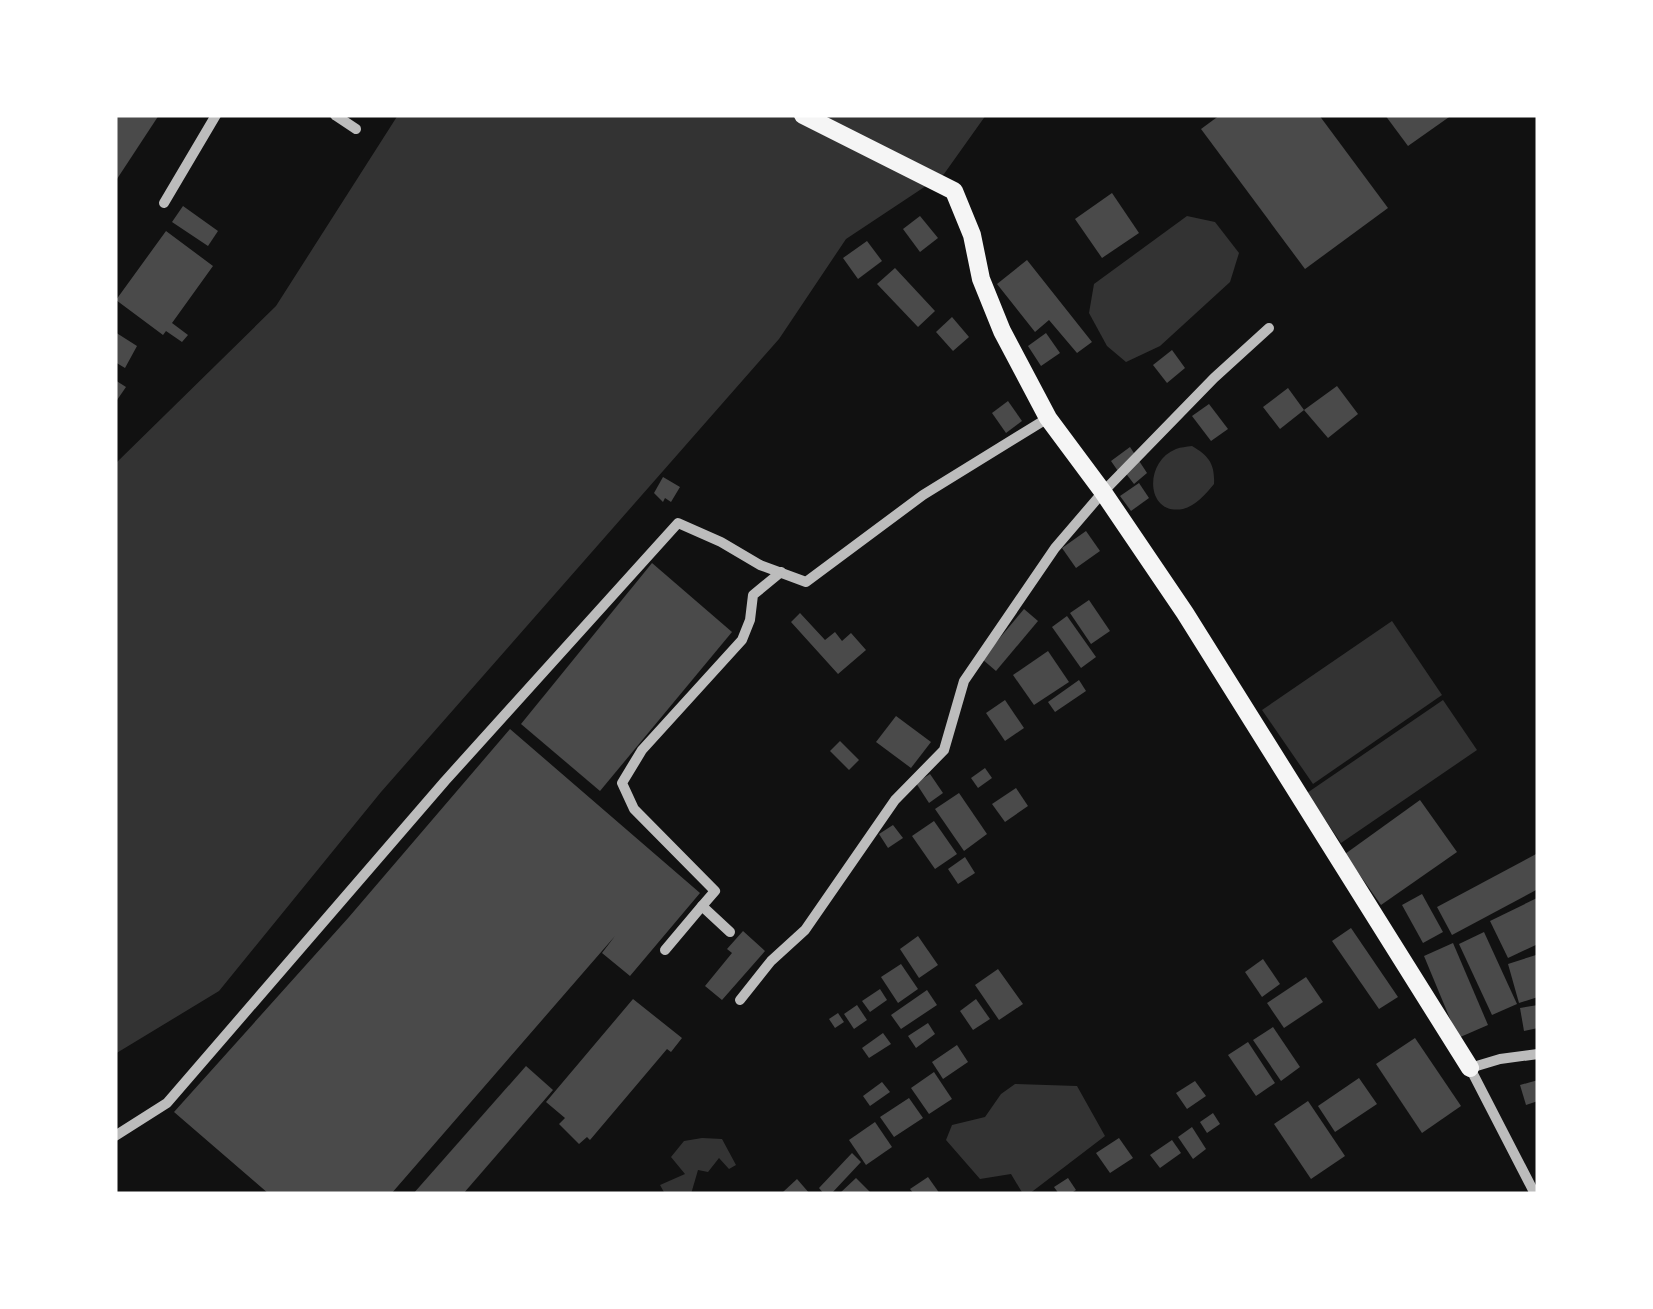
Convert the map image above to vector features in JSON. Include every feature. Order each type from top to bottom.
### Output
[{"type":"main road","points":[[803,115],[954,191],[1002,331],[1048,418],[1185,614],[1470,1068]]},
{"type":"street","points":[[164,203],[216,115]]},
{"type":"street","points":[[335,115],[356,129]]},
{"type":"street","points":[[740,1000],[771,961],[805,930],[894,800],[944,750],[964,682],[1055,548],[1103,492],[1214,378],[1270,328]]},
{"type":"street","points":[[115,1136],[167,1103],[445,780],[678,523],[806,582],[923,496],[1048,418]]},
{"type":"street","points":[[665,950],[715,891],[634,809],[622,783],[642,750],[742,640],[750,620],[753,594],[780,572]]},
{"type":"street","points":[[702,906],[730,932]]},
{"type":"street","points":[[1535,1194],[1470,1068],[1538,1054]]},
{"type":"shaded area","points":[[398,115],[986,115],[944,174],[846,239],[779,339],[381,792],[219,991],[115,1054],[115,464],[276,306]]},
{"type":"shaded area","points":[[1187,216],[1215,222],[1239,253],[1230,282],[1160,346],[1126,362],[1107,346],[1089,313],[1094,284]]},
{"type":"shaded area","points":[[1192,446],[1210,461],[1214,484],[1192,505],[1171,509],[1156,497],[1154,476],[1165,456]]},
{"type":"shaded area","points":[[1392,621],[1442,695],[1313,784],[1262,710]]},
{"type":"shaded area","points":[[1443,700],[1477,750],[1341,843],[1307,793]]},
{"type":"shaded area","points":[[1015,1084],[1077,1086],[1105,1136],[1029,1194],[1023,1194],[1011,1174],[980,1179],[946,1140],[952,1125],[985,1117],[1001,1094]]},
{"type":"shaded area","points":[[722,1139],[736,1165],[729,1169],[719,1158],[708,1172],[698,1170],[691,1194],[665,1194],[660,1185],[685,1174],[671,1157],[684,1141]]},
{"type":"building","points":[[115,115],[159,115],[115,182]]},
{"type":"building","points":[[1220,115],[1319,115],[1388,208],[1305,269],[1201,129]]},
{"type":"building","points":[[1385,115],[1452,115],[1408,146]]},
{"type":"building","points":[[1112,193],[1139,233],[1102,258],[1075,219]]},
{"type":"building","points":[[183,206],[218,231],[208,246],[172,222]]},
{"type":"building","points":[[920,216],[938,238],[920,252],[903,229]]},
{"type":"building","points":[[166,231],[213,266],[172,323],[188,335],[182,342],[166,331],[163,335],[116,300]]},
{"type":"building","points":[[867,241],[882,261],[858,279],[843,258]]},
{"type":"building","points":[[1027,260],[1092,342],[1077,353],[1049,320],[1035,332],[997,284]]},
{"type":"building","points":[[895,268],[935,311],[918,327],[877,284]]},
{"type":"building","points":[[952,317],[969,337],[953,351],[936,332]]},
{"type":"building","points":[[115,332],[137,346],[125,368],[115,362]]},
{"type":"building","points":[[1046,333],[1060,353],[1041,366],[1028,346]]},
{"type":"building","points":[[1172,350],[1185,368],[1167,383],[1153,365]]},
{"type":"building","points":[[115,380],[126,387],[115,403]]},
{"type":"building","points":[[1337,386],[1358,414],[1328,438],[1304,410]]},
{"type":"building","points":[[1288,388],[1304,410],[1280,429],[1263,407]]},
{"type":"building","points":[[1008,401],[1022,421],[1006,433],[992,413]]},
{"type":"building","points":[[1209,404],[1228,429],[1211,441],[1192,416]]},
{"type":"building","points":[[1130,447],[1147,473],[1134,484],[1111,461]]},
{"type":"building","points":[[663,477],[680,487],[671,502],[665,498],[663,502],[654,493]]},
{"type":"building","points":[[1139,483],[1149,498],[1131,511],[1120,496]]},
{"type":"building","points":[[1086,531],[1100,551],[1076,568],[1062,548]]},
{"type":"building","points":[[652,563],[732,632],[600,791],[521,724]]},
{"type":"building","points":[[1089,600],[1110,631],[1091,644],[1070,613]]},
{"type":"building","points":[[1024,609],[1038,621],[996,671],[982,659]]},
{"type":"building","points":[[800,613],[825,640],[835,632],[842,641],[851,633],[866,650],[838,674],[791,622]]},
{"type":"building","points":[[1067,616],[1096,657],[1081,668],[1052,627]]},
{"type":"building","points":[[1048,651],[1069,682],[1034,705],[1013,675]]},
{"type":"building","points":[[1079,680],[1086,691],[1055,712],[1048,702]]},
{"type":"building","points":[[1005,700],[1024,728],[1005,741],[986,713]]},
{"type":"building","points":[[896,716],[931,742],[911,768],[876,742]]},
{"type":"building","points":[[510,729],[700,893],[630,976],[602,953],[615,936],[391,1194],[269,1194],[174,1112]]},
{"type":"building","points":[[840,741],[859,760],[849,770],[830,751]]},
{"type":"building","points":[[985,768],[992,778],[978,788],[971,778]]},
{"type":"building","points":[[930,774],[943,793],[929,803],[916,783]]},
{"type":"building","points":[[1016,788],[1028,806],[1005,822],[992,804]]},
{"type":"building","points":[[959,793],[987,834],[964,851],[935,809]]},
{"type":"building","points":[[1420,800],[1457,852],[1381,905],[1345,854]]},
{"type":"building","points":[[934,821],[957,854],[935,869],[912,836]]},
{"type":"building","points":[[893,825],[903,838],[888,848],[879,834]]},
{"type":"building","points":[[1538,853],[1538,889],[1452,935],[1437,907]]},
{"type":"building","points":[[965,857],[975,873],[958,884],[948,869]]},
{"type":"building","points":[[1422,894],[1443,932],[1423,943],[1402,905]]},
{"type":"building","points":[[1537,898],[1538,944],[1508,958],[1490,921]]},
{"type":"building","points":[[1351,928],[1398,997],[1379,1009],[1332,941]]},
{"type":"building","points":[[743,931],[765,951],[722,1000],[705,986],[732,953],[727,949]]},
{"type":"building","points":[[1484,932],[1517,1004],[1492,1015],[1459,944]]},
{"type":"building","points":[[918,936],[938,965],[919,978],[900,949]]},
{"type":"building","points":[[1453,943],[1488,1025],[1458,1038],[1424,956]]},
{"type":"building","points":[[1536,955],[1538,997],[1519,1003],[1508,964]]},
{"type":"building","points":[[1263,959],[1280,984],[1262,997],[1245,972]]},
{"type":"building","points":[[901,964],[918,989],[898,1003],[881,977]]},
{"type":"building","points":[[998,969],[1023,1004],[999,1020],[975,985]]},
{"type":"building","points":[[1306,977],[1323,1002],[1284,1028],[1267,1003]]},
{"type":"building","points":[[880,989],[887,1000],[870,1012],[862,1001]]},
{"type":"building","points":[[927,990],[937,1005],[901,1029],[891,1015]]},
{"type":"building","points":[[633,999],[682,1038],[671,1052],[667,1049],[590,1140],[587,1137],[579,1144],[559,1124],[565,1118],[546,1102]]},
{"type":"building","points":[[976,999],[990,1019],[973,1030],[960,1011]]},
{"type":"building","points":[[857,1005],[867,1020],[854,1029],[844,1014]]},
{"type":"building","points":[[1538,1005],[1538,1028],[1524,1031],[1520,1008]]},
{"type":"building","points":[[838,1013],[844,1022],[835,1028],[829,1019]]},
{"type":"building","points":[[928,1023],[935,1034],[916,1048],[908,1036]]},
{"type":"building","points":[[1273,1027],[1300,1067],[1281,1081],[1253,1040]]},
{"type":"building","points":[[883,1033],[891,1044],[869,1058],[862,1048]]},
{"type":"building","points":[[1415,1038],[1461,1106],[1422,1133],[1376,1064]]},
{"type":"building","points":[[1248,1042],[1275,1083],[1256,1096],[1228,1055]]},
{"type":"building","points":[[957,1045],[968,1062],[943,1079],[932,1062]]},
{"type":"building","points":[[526,1066],[553,1090],[463,1194],[413,1194]]},
{"type":"building","points":[[934,1072],[952,1099],[929,1114],[911,1088]]},
{"type":"building","points":[[1359,1078],[1377,1104],[1335,1132],[1318,1106]]},
{"type":"building","points":[[1538,1080],[1538,1101],[1526,1105],[1520,1085]]},
{"type":"building","points":[[1195,1081],[1206,1096],[1187,1109],[1176,1093]]},
{"type":"building","points":[[882,1082],[890,1092],[870,1106],[863,1096]]},
{"type":"building","points":[[909,1098],[923,1118],[894,1137],[880,1117]]},
{"type":"building","points":[[1308,1101],[1345,1156],[1311,1179],[1274,1124]]},
{"type":"building","points":[[1213,1113],[1220,1124],[1207,1133],[1200,1122]]},
{"type":"building","points":[[875,1122],[892,1147],[866,1165],[849,1140]]},
{"type":"building","points":[[1192,1127],[1206,1149],[1193,1159],[1178,1137]]},
{"type":"building","points":[[1119,1138],[1133,1158],[1110,1173],[1096,1153]]},
{"type":"building","points":[[1172,1140],[1181,1153],[1160,1168],[1150,1155]]},
{"type":"building","points":[[852,1153],[861,1162],[831,1194],[824,1194],[819,1188]]},
{"type":"building","points":[[928,1177],[940,1194],[914,1194],[910,1189]]},
{"type":"building","points":[[856,1178],[872,1194],[839,1194]]},
{"type":"building","points":[[1068,1178],[1076,1190],[1059,1194],[1054,1187]]},
{"type":"building","points":[[797,1179],[810,1194],[783,1192]]}]
